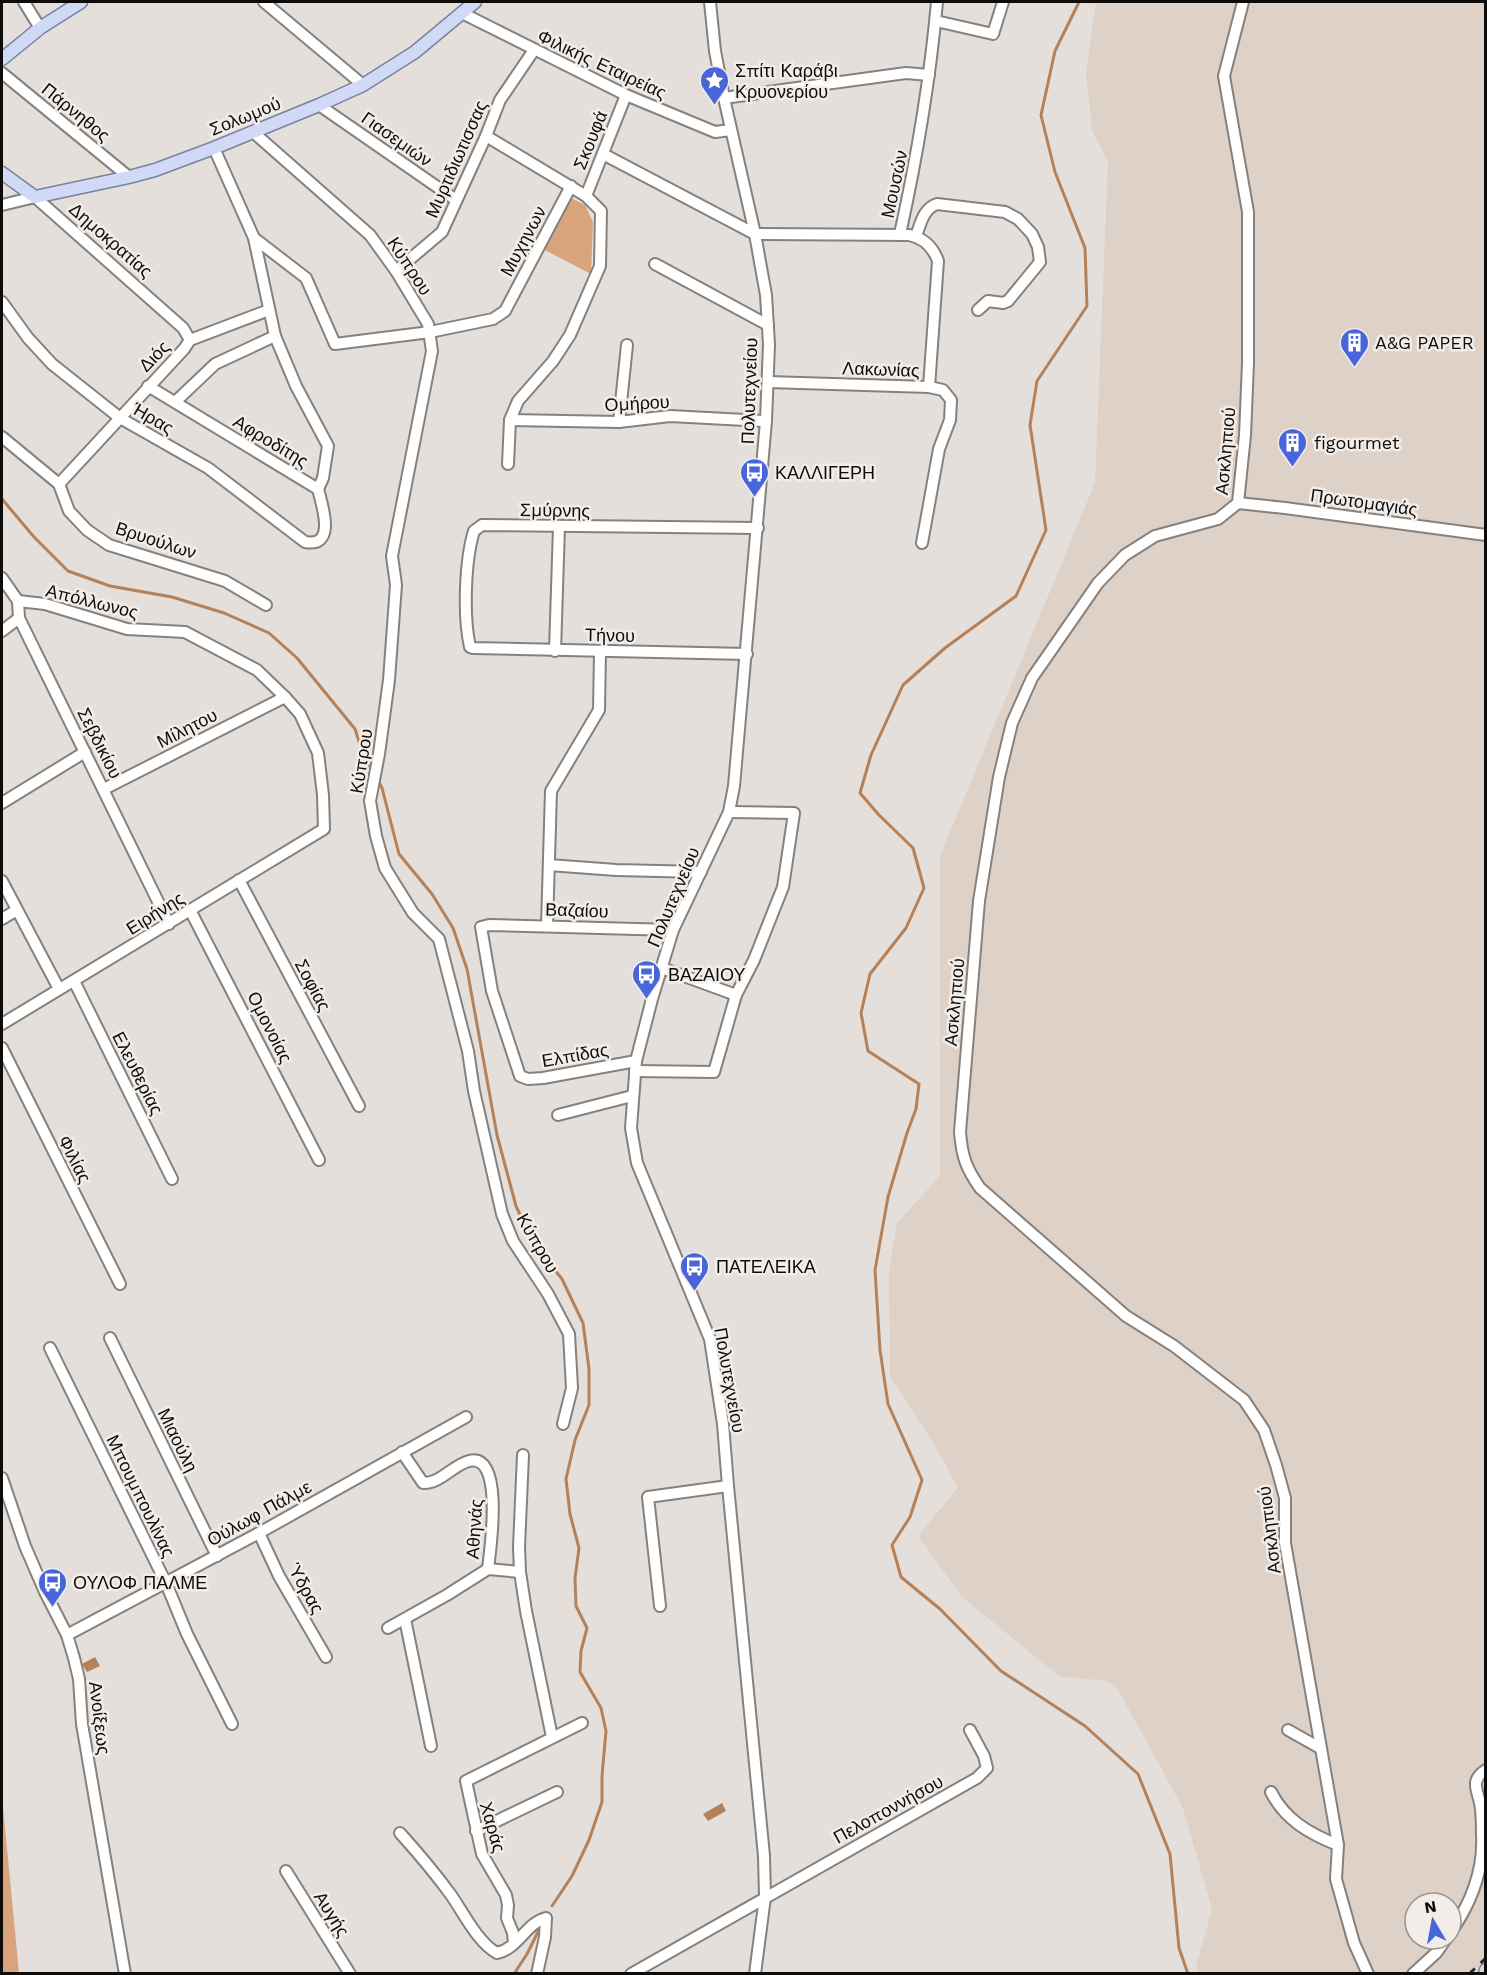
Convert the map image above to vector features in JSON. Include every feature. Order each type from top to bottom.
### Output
[{"type":"main road","points":[[2,58],[40,28],[81,2]]},
{"type":"main road","name":"Σολωμού","points":[[35,197],[129,177],[214,148],[319,105],[363,85],[416,52],[475,2]]},
{"type":"main road","name":"Δημοκρατίας","points":[[2,173],[35,197]]},
{"type":"street","points":[[24,2],[40,28]]},
{"type":"street","points":[[264,2],[363,85]]},
{"type":"street","name":"Πολυτεχνείου","points":[[710,2],[724,98],[755,234],[766,296],[768,325],[766,422],[747,654],[734,786],[729,812],[673,930],[635,1066],[630,1128],[637,1163],[710,1339],[723,1424],[764,1856],[765,1897],[755,1974]]},
{"type":"street","points":[[923,2],[936,4]]},
{"type":"street","points":[[936,21],[993,34],[1003,2]]},
{"type":"street","name":"Ασκληπιού","points":[[1244,2],[1224,76],[1248,212],[1248,363],[1245,435],[1238,503],[1218,519],[1155,536],[1125,555],[1092,592],[1032,678],[1012,723],[999,777],[979,901],[960,1132],[962,1154],[969,1172],[980,1188],[1126,1316],[1174,1347],[1244,1400],[1264,1430],[1285,1498],[1285,1543],[1338,1845],[1336,1879],[1354,1943],[1368,1974]]},
{"type":"street","name":"Μουσών","points":[[929,387],[938,261],[933,248],[916,236],[900,234],[918,152],[936,21],[936,4]]},
{"type":"street","name":"Φιλικής Εταιρείας","points":[[462,13],[626,96],[715,132],[731,130]]},
{"type":"street","name":"Μυρτιδιωτισσας","points":[[396,271],[442,232],[500,100],[534,50]]},
{"type":"street","name":"Πάρνηθος","points":[[2,73],[129,177]]},
{"type":"street","points":[[724,98],[906,73],[929,75]]},
{"type":"street","name":"Σκουφά","points":[[586,196],[626,96]]},
{"type":"street","name":"Γιασεμιών","points":[[319,105],[456,200]]},
{"type":"street","name":"Κύπρου","points":[[253,132],[370,234],[396,271],[428,324],[432,351],[392,556],[396,585],[389,680],[370,801],[385,868],[412,912],[439,939],[468,1051],[474,1092],[502,1214],[513,1241],[548,1294],[569,1334],[572,1388],[563,1424]]},
{"type":"street","points":[[486,136],[586,196],[601,211],[600,266],[570,335],[553,361],[518,401],[510,420],[508,464]]},
{"type":"street","points":[[214,148],[254,237],[274,336],[296,386],[328,446],[323,478],[318,489]]},
{"type":"street","points":[[603,153],[755,234],[900,234]]},
{"type":"street","name":"Μυχηνων","points":[[430,333],[493,319],[505,310],[570,186]]},
{"type":"street","name":"Σολωμού","points":[[2,205],[35,197]]},
{"type":"street","name":"Δημοκρατίας","points":[[35,197],[183,328],[190,340]]},
{"type":"street","points":[[916,236],[925,212],[937,204],[1005,213],[1018,219],[1028,228],[1038,247],[1040,256],[1038,264],[1008,301],[1003,303],[988,301],[978,310]]},
{"type":"street","points":[[254,237],[306,278],[335,344],[430,333]]},
{"type":"street","points":[[655,264],[768,325]]},
{"type":"street","name":"Ήρας","points":[[2,302],[28,338],[52,364],[120,418],[208,468],[305,542]]},
{"type":"street","name":"Διός","points":[[59,484],[190,340],[269,310]]},
{"type":"street","points":[[175,402],[215,364],[274,336]]},
{"type":"street","points":[[619,422],[627,345]]},
{"type":"street","name":"Λακωνίας","points":[[768,382],[929,387],[943,390],[951,400],[950,420],[939,449],[922,543]]},
{"type":"street","name":"Αφροδίτης","points":[[148,386],[318,489],[326,523],[324,535],[314,543],[305,542]]},
{"type":"street","name":"Ομήρου","points":[[510,420],[619,422],[670,416],[766,422]]},
{"type":"street","name":"Βρυούλων","points":[[2,437],[59,484],[69,511],[87,530],[109,545],[225,581],[266,605]]},
{"type":"street","name":"Πρωτομαγιάς","points":[[1238,503],[1485,535]]},
{"type":"street","name":"Σμύρνης","points":[[473,648],[470,647],[468,635],[466,577],[474,531],[482,525],[758,528]]},
{"type":"street","points":[[555,651],[559,527]]},
{"type":"street","name":"Σεβδικίου","points":[[2,578],[18,601],[20,618],[169,924]]},
{"type":"street","name":"Απόλλωνος","points":[[18,601],[45,604],[127,629],[185,632],[257,670],[300,714],[318,753],[324,829]]},
{"type":"street","points":[[2,631],[20,618]]},
{"type":"street","name":"Τήνου","points":[[473,648],[747,654]]},
{"type":"street","points":[[547,926],[551,791],[599,710],[600,652]]},
{"type":"street","name":"Μίλητου","points":[[105,789],[285,697]]},
{"type":"street","points":[[2,803],[85,752]]},
{"type":"street","points":[[662,968],[736,995],[753,960],[783,887],[794,813],[729,812]]},
{"type":"street","name":"Ειρήνης","points":[[2,1024],[324,829]]},
{"type":"street","points":[[549,865],[616,870],[701,872]]},
{"type":"street","name":"Σοφίας","points":[[239,880],[359,1106]]},
{"type":"street","points":[[2,881],[59,989]]},
{"type":"street","points":[[2,919],[17,910]]},
{"type":"street","name":"Ομονοίας","points":[[190,910],[319,1160]]},
{"type":"street","name":"Βαζαίου","points":[[520,1076],[492,991],[481,927],[489,925],[673,930]]},
{"type":"street","name":"Ελευθερίας","points":[[74,981],[172,1179]]},
{"type":"street","name":"Ελπίδας","points":[[520,1076],[528,1079],[543,1078],[635,1066],[714,1072],[736,995]]},
{"type":"street","name":"Φιλίας","points":[[2,1048],[120,1284]]},
{"type":"street","points":[[558,1115],[632,1096]]},
{"type":"street","name":"Μιαούλη","points":[[110,1338],[217,1556]]},
{"type":"street","name":"Μπουμπουλίνας","points":[[50,1348],[166,1583],[187,1634],[232,1724]]},
{"type":"street","name":"Ούλωφ Πάλμε","points":[[68,1635],[259,1533],[466,1417]]},
{"type":"street","name":"Αθηνάς","points":[[388,1628],[488,1569],[493,1489],[486,1467],[481,1463],[470,1461],[434,1481],[423,1483],[402,1452]]},
{"type":"street","points":[[523,1455],[520,1572],[552,1737]]},
{"type":"street","name":"Ανοίξεως","points":[[2,1478],[25,1546],[45,1592],[68,1635],[79,1679],[82,1724],[125,1974]]},
{"type":"street","points":[[660,1606],[648,1497],[728,1486]]},
{"type":"street","name":"Ύδρας","points":[[259,1533],[279,1576],[326,1657]]},
{"type":"street","points":[[488,1569],[520,1572]]},
{"type":"street","points":[[405,1618],[431,1746]]},
{"type":"street","name":"Χαράς","points":[[514,1943],[507,1918],[506,1895],[482,1854],[466,1781],[582,1723]]},
{"type":"street","name":"Πελοποννήσου","points":[[765,1897],[977,1778],[987,1768],[984,1756],[970,1730]]},
{"type":"street","points":[[1288,1730],[1320,1748]]},
{"type":"street","points":[[1463,1913],[1475,1890],[1482,1861],[1483,1837],[1480,1802],[1474,1788],[1476,1779],[1485,1770]]},
{"type":"street","points":[[476,1831],[557,1792]]},
{"type":"street","points":[[1271,1792],[1291,1818],[1314,1836],[1338,1845]]},
{"type":"street","points":[[400,1833],[423,1858],[489,1948],[497,1953],[514,1943],[535,1922],[546,1917],[545,1937],[537,1974]]},
{"type":"street","name":"Αυγής","points":[[286,1871],[350,1974]]},
{"type":"street","points":[[631,1974],[765,1897]]},
{"type":"street","points":[[1413,1974],[1436,1953]]},
{"type":"street","points":[[1425,1974],[1436,1953]]},
{"type":"shaded area","points":[[1096,2],[1485,2],[1485,1970],[1480,1974],[1199,1973],[1196,1966],[1212,1909],[1183,1808],[1118,1690],[1107,1681],[1059,1676],[962,1597],[918,1536],[958,1488],[936,1447],[890,1376],[889,1271],[897,1223],[940,1176],[940,856],[1095,483],[1108,161],[1092,131],[1086,72]]},
{"type":"shaded area","points":[[569,197],[585,205],[593,222],[591,274],[541,248]]},
{"type":"shaded area","points":[[95,1657],[100,1666],[87,1672],[82,1664]]},
{"type":"shaded area","points":[[2,1796],[19,1973],[2,1973]]},
{"type":"shaded area","points":[[722,1803],[726,1811],[708,1821],[703,1814]]},
{"type":"waterway","points":[[1079,2],[1055,51],[1041,115],[1055,172],[1085,248],[1087,306],[1037,381],[1030,425],[1046,530],[1016,596],[945,648],[903,685],[871,755],[860,793],[913,848],[924,888],[906,928],[870,974],[861,1013],[868,1051],[919,1084],[916,1109],[888,1197],[875,1270],[880,1350],[888,1404],[922,1480],[910,1517],[892,1545],[901,1577],[940,1609],[1001,1671],[1085,1726],[1138,1774],[1170,1854],[1179,1948],[1188,1974]]},
{"type":"waterway","points":[[2,499],[34,537],[68,571],[110,586],[172,597],[224,613],[269,633],[297,658],[355,729],[364,757],[371,769]]},
{"type":"waterway","points":[[379,782],[399,854],[432,894],[453,928],[467,969],[497,1135],[516,1206],[533,1243],[562,1279],[583,1323],[589,1369],[589,1405],[575,1440],[566,1479],[570,1514],[579,1548],[575,1578],[576,1606],[587,1628],[581,1651],[580,1672],[601,1708],[606,1731],[602,1802],[589,1840],[572,1876],[552,1906]]},
{"type":"waterway","points":[[514,1974],[541,1926]]},
{"type":"railway","points":[[1469,1974],[1486,1958]]},
{"type":"place","name":"Σπίτι Καράβι Κρυονερίου","points":[[714,106]]},
{"type":"place","name":"A&G PAPER","points":[[1354,368]]},
{"type":"place","name":"figourmet","points":[[1293,468]]},
{"type":"place","name":"ΚΑΛΛΙΓΕΡΗ","points":[[754,498]]},
{"type":"place","name":"ΒΑΖΑΙΟΥ","points":[[647,1000]]},
{"type":"place","name":"ΠΑΤΕΛΕΙΚΑ","points":[[695,1292]]},
{"type":"place","name":"ΟΥΛΟΦ ΠΑΛΜΕ","points":[[52,1608]]}]
